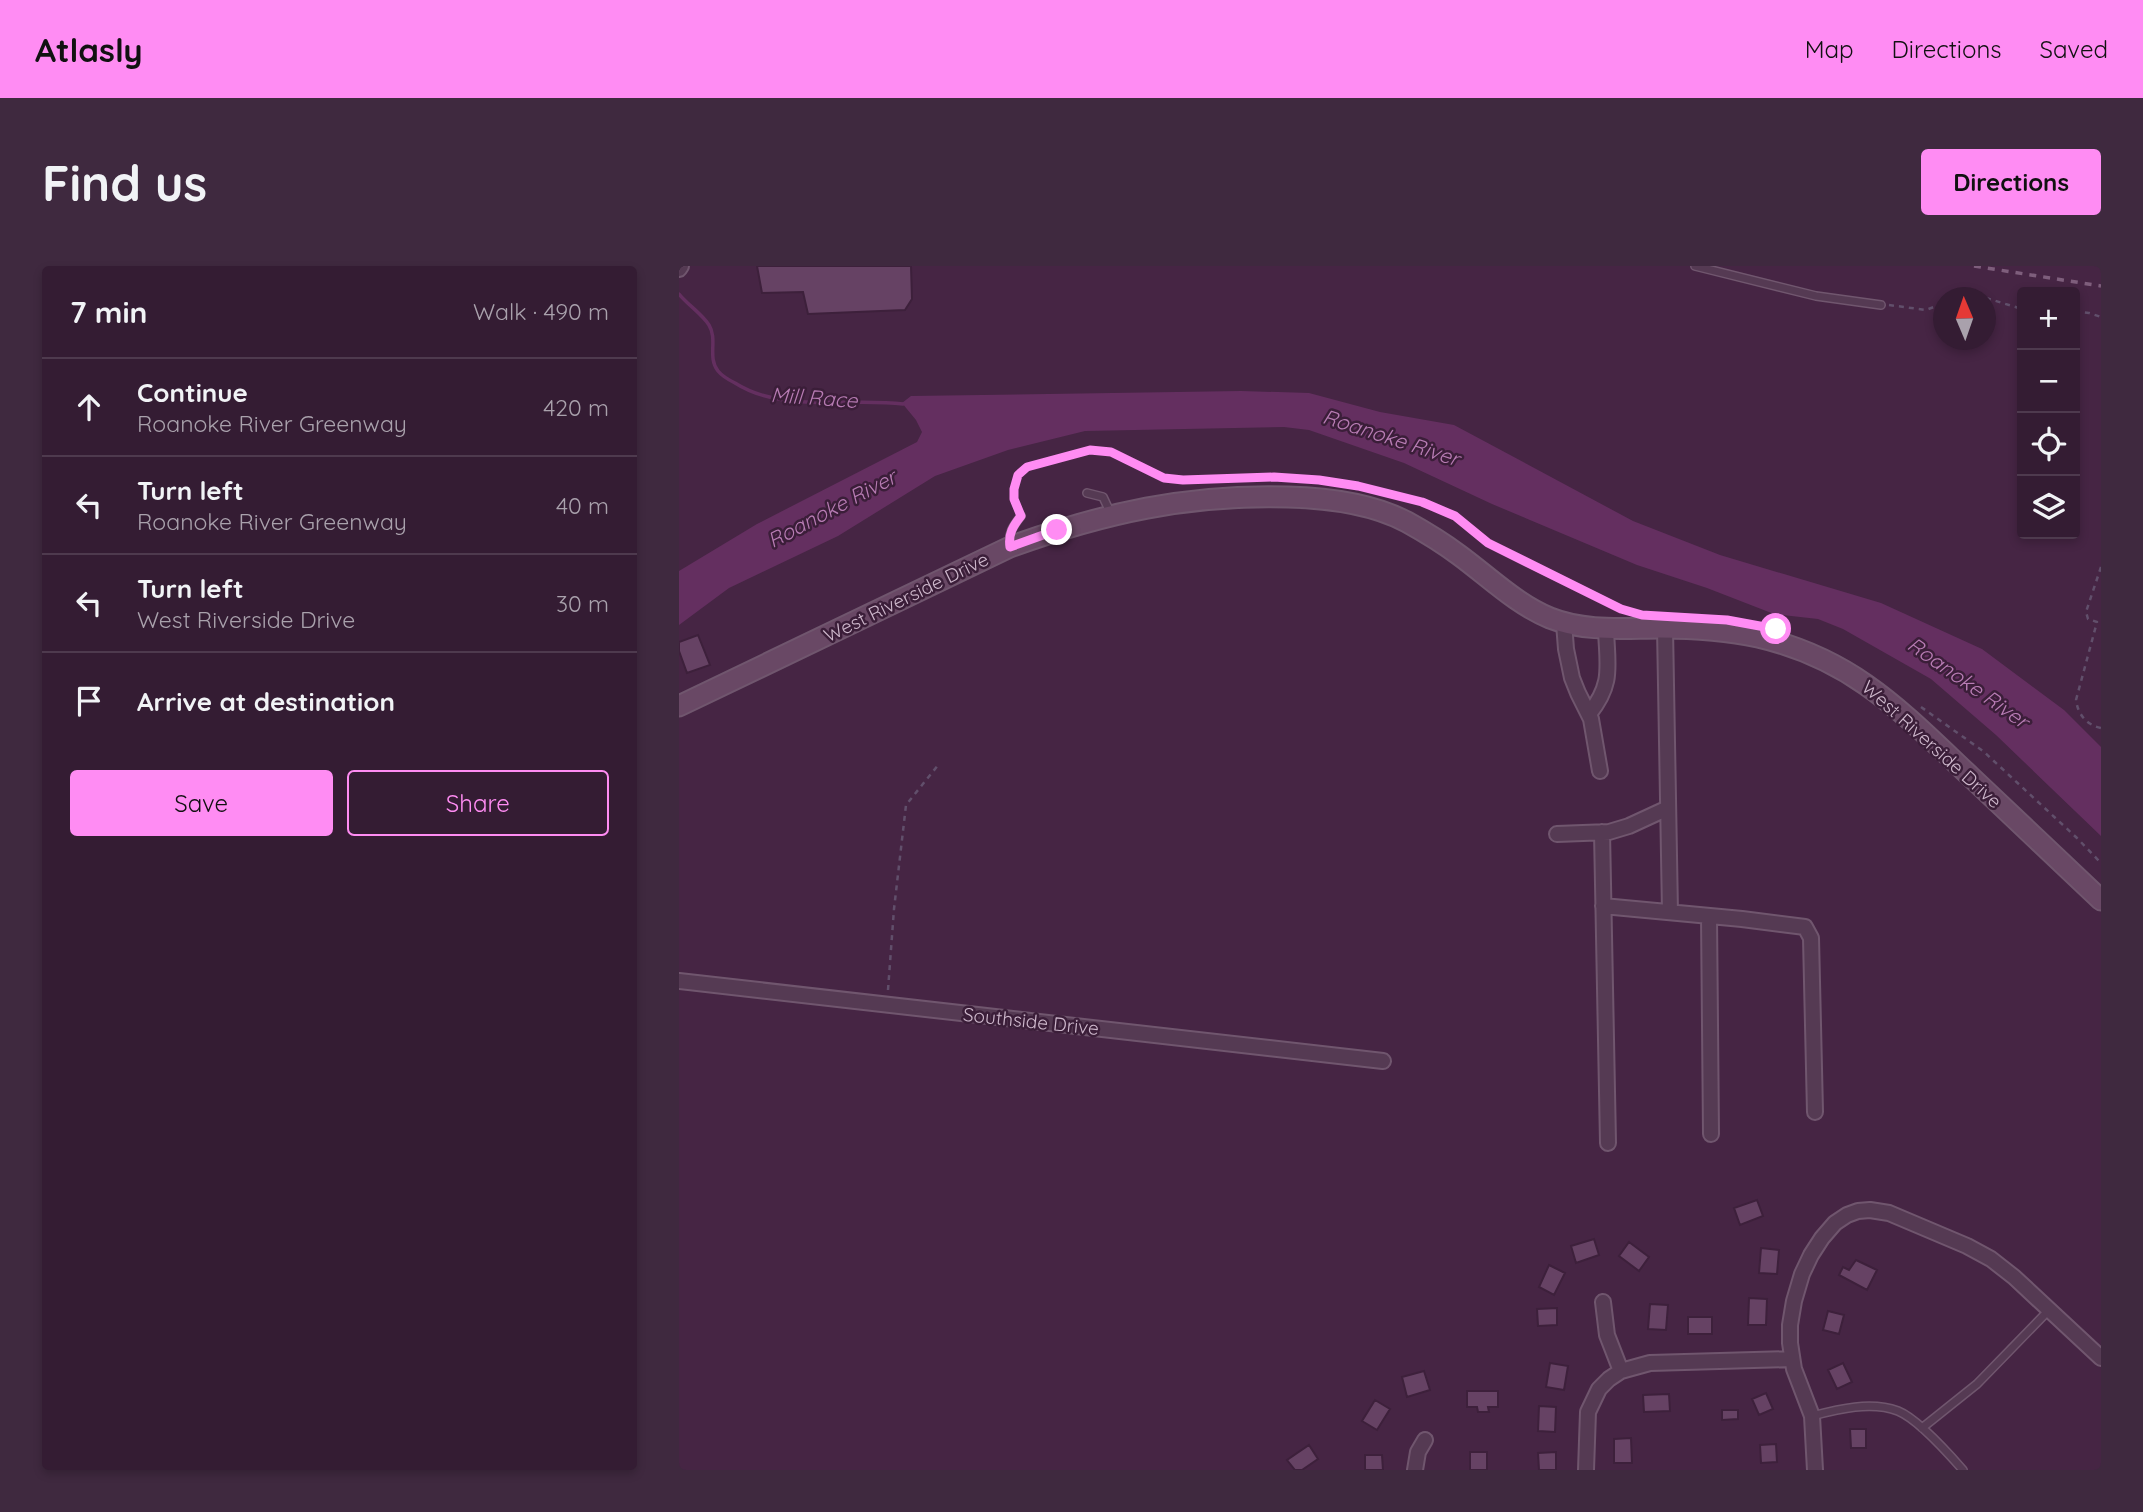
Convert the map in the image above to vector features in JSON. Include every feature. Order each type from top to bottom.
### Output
[{"type":"street","name":"West Riverside Drive","points":[[679,706],[1010,547],[1057,530],[1170,503],[1231,496],[1304,497],[1362,506],[1405,521],[1433,537],[1531,608],[1564,623],[1582,627],[1703,630],[1761,638],[1810,653],[1836,665],[1862,680],[1899,709],[2101,900]]},
{"type":"street","points":[[1564,623],[1572,678],[1589,714],[1600,771]]},
{"type":"street","points":[[1589,714],[1606,689],[1606,628]]},
{"type":"street","points":[[1665,628],[1670,912]]},
{"type":"street","points":[[1557,834],[1602,832],[1629,826],[1668,808]]},
{"type":"street","points":[[1602,832],[1608,1143]]},
{"type":"street","points":[[1603,906],[1805,927],[1811,938],[1815,1112]]},
{"type":"street","points":[[1709,916],[1711,1134]]},
{"type":"street","name":"Southside Drive","points":[[679,981],[1383,1061]]},
{"type":"street","points":[[1815,1470],[1812,1416],[1792,1359],[1790,1325],[1802,1274],[1811,1255],[1835,1223],[1847,1215],[1870,1210],[1889,1213],[1991,1259],[2101,1358]]},
{"type":"street","points":[[1603,1302],[1607,1335],[1621,1371]]},
{"type":"street","points":[[1586,1470],[1588,1412],[1599,1389],[1621,1371],[1650,1363],[1792,1359]]},
{"type":"street","points":[[1415,1470],[1425,1440]]},
{"type":"lane","points":[[1695,266],[1816,296],[1881,304]]},
{"type":"lane","points":[[1087,493],[1103,497],[1112,515]]},
{"type":"lane","points":[[1010,547],[1009,537],[1021,516]]},
{"type":"lane","points":[[1922,1428],[1977,1384],[2049,1310]]},
{"type":"lane","points":[[1812,1416],[1866,1406],[1901,1412],[1922,1428],[1963,1470]]},
{"type":"path","points":[[1996,301],[2017,307]]},
{"type":"path","points":[[1881,304],[1926,310],[1933,307]]},
{"type":"path","points":[[2080,312],[2101,317]]},
{"type":"path","points":[[1021,516],[1014,499],[1018,475],[1027,467],[1090,450],[1111,452],[1164,478],[1183,480],[1274,477],[1319,480],[1367,488],[1433,506],[1455,516],[1488,543],[1601,600],[1642,615]]},
{"type":"path","points":[[2101,567],[2086,612],[2088,620],[2097,622],[2077,707],[2085,720],[2101,729]]},
{"type":"path","points":[[1916,704],[1983,751],[2101,863]]},
{"type":"path","points":[[886,1004],[907,804],[939,764]]},
{"type":"water","name":"Roanoke River","points":[[1241,391],[1309,393],[1380,412],[1454,425],[1633,521],[1720,555],[1881,603],[1982,649],[2064,710],[2101,747],[2101,836],[1996,735],[1931,679],[1843,629],[1818,619],[1774,614],[1637,565],[1492,504],[1404,463],[1309,430],[1284,427],[1085,431],[1008,450],[935,476],[838,536],[729,588],[679,625],[679,571],[757,524],[917,442],[922,432],[902,403],[911,396]]},
{"type":"building","points":[[757,266],[911,266],[912,299],[905,310],[808,314],[803,292],[762,293]]},
{"type":"building","points":[[698,635],[710,665],[687,673],[679,651],[679,642]]},
{"type":"building","points":[[1757,1200],[1763,1216],[1740,1225],[1734,1208]]},
{"type":"building","points":[[1594,1239],[1599,1255],[1576,1263],[1571,1246]]},
{"type":"building","points":[[1629,1242],[1649,1257],[1639,1271],[1619,1256]]},
{"type":"building","points":[[1761,1248],[1779,1250],[1777,1274],[1759,1273]]},
{"type":"building","points":[[1856,1260],[1877,1270],[1867,1290],[1839,1275],[1843,1267],[1849,1270]]},
{"type":"building","points":[[1549,1265],[1565,1273],[1554,1295],[1539,1287]]},
{"type":"building","points":[[1749,1298],[1767,1299],[1766,1325],[1748,1325]]},
{"type":"building","points":[[1650,1304],[1668,1305],[1666,1330],[1648,1329]]},
{"type":"building","points":[[1557,1308],[1557,1325],[1538,1326],[1537,1309]]},
{"type":"building","points":[[1828,1311],[1844,1315],[1839,1334],[1823,1330]]},
{"type":"building","points":[[1688,1317],[1712,1317],[1712,1334],[1688,1334]]},
{"type":"building","points":[[1550,1363],[1568,1366],[1564,1390],[1546,1387]]},
{"type":"building","points":[[1843,1363],[1852,1382],[1837,1389],[1828,1370]]},
{"type":"building","points":[[1424,1371],[1430,1390],[1407,1397],[1402,1377]]},
{"type":"building","points":[[1467,1391],[1498,1391],[1498,1407],[1488,1407],[1489,1412],[1478,1412],[1477,1407],[1467,1407]]},
{"type":"building","points":[[1766,1393],[1773,1409],[1759,1415],[1752,1399]]},
{"type":"building","points":[[1669,1394],[1670,1411],[1644,1412],[1643,1395]]},
{"type":"building","points":[[1375,1400],[1390,1409],[1377,1430],[1362,1421]]},
{"type":"building","points":[[1539,1406],[1556,1407],[1555,1432],[1538,1431]]},
{"type":"building","points":[[1722,1410],[1738,1410],[1738,1419],[1722,1420]]},
{"type":"building","points":[[1850,1429],[1866,1429],[1866,1448],[1851,1448]]},
{"type":"building","points":[[1631,1438],[1632,1463],[1614,1463],[1614,1439]]},
{"type":"building","points":[[1776,1444],[1777,1462],[1761,1463],[1760,1445]]},
{"type":"building","points":[[1309,1445],[1318,1459],[1302,1470],[1295,1470],[1287,1460]]},
{"type":"building","points":[[1470,1452],[1487,1452],[1487,1470],[1470,1470]]},
{"type":"building","points":[[1556,1452],[1556,1470],[1539,1470],[1538,1453]]},
{"type":"building","points":[[1365,1455],[1382,1455],[1383,1470],[1365,1470]]},
{"type":"waterway","name":"Mill Race","points":[[679,294],[709,325],[713,337],[713,360],[721,375],[754,393],[795,401],[903,404]]},
{"type":"railway","points":[[1974,266],[2101,286]]},
{"type":"route","points":[[1057,530],[1010,547],[1009,537],[1021,516],[1014,499],[1018,475],[1027,467],[1090,450],[1111,452],[1164,478],[1183,480],[1274,477],[1319,480],[1358,486],[1422,502],[1455,516],[1488,543],[1621,609],[1642,615],[1699,617],[1776,629]]}]
